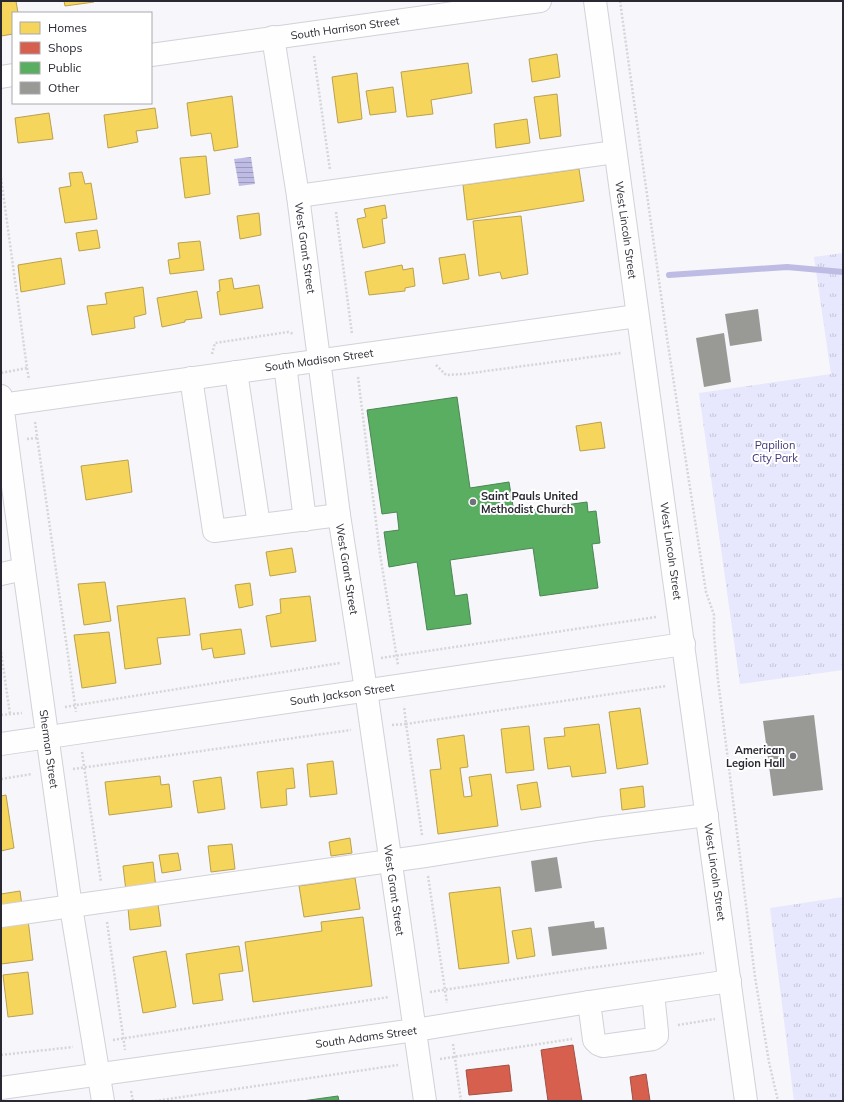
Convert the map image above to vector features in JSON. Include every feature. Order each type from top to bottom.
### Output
[{"type":"street","name":"South Harrison Street","points":[[152,55],[540,1]]},
{"type":"street","name":"West Lincoln Street","points":[[595,1],[637,316],[684,644],[746,1101]]},
{"type":"street","name":"West Grant Street","points":[[273,37],[298,196],[339,516],[366,690],[425,1101]]},
{"type":"street","points":[[1,76],[12,75]]},
{"type":"street","points":[[298,196],[615,152]]},
{"type":"street","name":"South Madison Street","points":[[1,402],[32,401],[637,316]]},
{"type":"street","points":[[285,365],[305,520]]},
{"type":"street","points":[[236,372],[259,526]]},
{"type":"street","points":[[191,378],[214,531],[339,516]]},
{"type":"street","name":"Sherman Street","points":[[1,402],[71,907],[104,1101]]},
{"type":"street","points":[[1,574],[24,569]]},
{"type":"street","name":"South Jackson Street","points":[[1,744],[684,644]]},
{"type":"street","points":[[1,916],[425,856],[597,829],[707,816]]},
{"type":"street","name":"South Adams Street","points":[[1,1088],[415,1030],[730,981]]},
{"type":"street","points":[[589,1002],[594,1040],[598,1044],[604,1046],[653,1039],[657,1036],[657,1028],[653,992]]},
{"type":"path","points":[[620,1],[665,322],[706,592],[714,615],[718,680],[755,977],[769,1062],[778,1101]]},
{"type":"path","points":[[1,178],[27,368],[1,373]]},
{"type":"path","points":[[355,356],[380,554],[401,685],[460,1101]]},
{"type":"path","points":[[32,401],[79,733]]},
{"type":"path","points":[[1,652],[10,714]]},
{"type":"path","points":[[1,779],[371,727],[406,724],[666,686]]},
{"type":"path","points":[[84,768],[104,901],[122,1038],[129,1071],[132,1101]]},
{"type":"path","points":[[657,1028],[717,1019]]},
{"type":"path","points":[[155,1101],[594,1036]]},
{"type":"path","points":[[1,1055],[94,1044],[122,1038]]},
{"type":"green space","name":"Papilion City Park","points":[[843,253],[843,670],[740,684],[699,393],[831,374],[814,257]]},
{"type":"green space","points":[[843,897],[843,1101],[794,1101],[770,908]]},
{"type":"water","points":[[251,157],[255,184],[239,186],[234,159]]},
{"type":"building: Homes","points":[[1,1],[16,1],[18,12],[12,12],[12,34],[1,36]]},
{"type":"building: Homes","points":[[64,1],[94,1],[94,2],[65,6]]},
{"type":"building: Homes","points":[[557,54],[560,77],[532,82],[529,59]]},
{"type":"building: Homes","points":[[468,63],[472,93],[431,100],[433,114],[407,117],[401,72]]},
{"type":"building: Homes","points":[[357,73],[362,119],[338,123],[332,77]]},
{"type":"building: Homes","points":[[393,87],[396,112],[370,115],[366,91]]},
{"type":"building: Homes","points":[[557,94],[561,136],[540,139],[534,97]]},
{"type":"building: Homes","points":[[232,96],[238,147],[214,151],[211,133],[191,136],[187,103]]},
{"type":"building: Homes","points":[[155,108],[158,128],[136,131],[138,142],[108,148],[104,115]]},
{"type":"building: Homes","points":[[49,113],[53,139],[18,143],[15,118]]},
{"type":"building: Homes","points":[[527,119],[530,143],[496,148],[494,124]]},
{"type":"building: Homes","points":[[206,156],[210,194],[185,198],[180,158]]},
{"type":"building: Homes","points":[[579,169],[584,201],[467,220],[463,185]]},
{"type":"building: Homes","points":[[82,172],[85,184],[91,183],[97,219],[65,223],[59,188],[71,186],[69,173]]},
{"type":"building: Homes","points":[[385,205],[387,218],[382,219],[385,243],[363,248],[357,219],[366,217],[364,209]]},
{"type":"building: Homes","points":[[259,213],[261,235],[240,239],[237,216]]},
{"type":"building: Homes","points":[[521,216],[528,274],[502,279],[500,272],[479,276],[473,221]]},
{"type":"building: Homes","points":[[97,230],[100,248],[79,251],[76,233]]},
{"type":"building: Homes","points":[[200,241],[204,270],[170,274],[168,260],[180,258],[178,243]]},
{"type":"building: Homes","points":[[465,254],[469,279],[443,284],[439,258]]},
{"type":"building: Homes","points":[[61,258],[65,284],[21,292],[18,265]]},
{"type":"building: Homes","points":[[402,265],[403,270],[413,268],[415,286],[405,288],[405,291],[369,295],[365,272]]},
{"type":"building: Homes","points":[[232,278],[234,289],[259,285],[263,308],[220,315],[217,292],[220,291],[219,280]]},
{"type":"building: Homes","points":[[143,287],[146,314],[134,317],[135,328],[92,335],[87,306],[107,304],[105,293]]},
{"type":"building: Homes","points":[[197,291],[202,318],[185,320],[185,322],[162,327],[157,298]]},
{"type":"building: Homes","points":[[601,422],[605,448],[580,451],[576,426]]},
{"type":"building: Homes","points":[[128,460],[132,492],[86,500],[81,466]]},
{"type":"building: Homes","points":[[292,548],[296,572],[270,576],[266,552]]},
{"type":"building: Homes","points":[[105,582],[111,621],[84,625],[78,584]]},
{"type":"building: Homes","points":[[250,583],[253,605],[239,608],[235,585]]},
{"type":"building: Homes","points":[[310,596],[316,641],[271,647],[266,616],[281,613],[280,599]]},
{"type":"building: Homes","points":[[185,598],[190,635],[157,638],[161,664],[125,669],[117,606]]},
{"type":"building: Homes","points":[[241,629],[245,654],[214,658],[212,648],[202,650],[200,634]]},
{"type":"building: Homes","points":[[109,632],[116,683],[82,688],[74,635]]},
{"type":"building: Homes","points":[[640,708],[648,764],[617,769],[609,712]]},
{"type":"building: Homes","points":[[599,724],[606,773],[572,777],[570,766],[548,769],[544,738],[565,736],[564,728]]},
{"type":"building: Homes","points":[[529,726],[534,770],[506,773],[501,729]]},
{"type":"building: Homes","points":[[464,735],[468,767],[460,768],[464,797],[472,796],[469,777],[491,774],[498,826],[438,834],[430,770],[441,769],[437,739]]},
{"type":"building: Homes","points":[[333,761],[337,794],[310,797],[307,764]]},
{"type":"building: Homes","points":[[293,768],[295,788],[286,789],[287,805],[261,808],[257,772]]},
{"type":"building: Homes","points":[[160,776],[161,785],[169,784],[172,807],[109,815],[105,782]]},
{"type":"building: Homes","points":[[221,777],[225,809],[198,813],[193,781]]},
{"type":"building: Homes","points":[[537,782],[541,807],[521,810],[517,785]]},
{"type":"building: Homes","points":[[643,786],[645,807],[622,810],[620,789]]},
{"type":"building: Homes","points":[[6,795],[14,848],[1,851],[1,796]]},
{"type":"building: Homes","points":[[350,838],[352,853],[331,856],[329,842]]},
{"type":"building: Homes","points":[[232,844],[235,869],[211,872],[208,846]]},
{"type":"building: Homes","points":[[178,853],[181,870],[162,873],[159,855]]},
{"type":"building: Homes","points":[[153,862],[156,888],[126,891],[123,866]]},
{"type":"building: Homes","points":[[355,878],[360,909],[304,917],[299,886]]},
{"type":"building: Homes","points":[[500,887],[509,963],[459,969],[449,893]]},
{"type":"building: Homes","points":[[20,891],[22,906],[1,910],[1,894]]},
{"type":"building: Homes","points":[[158,904],[161,926],[130,930],[128,908]]},
{"type":"building: Homes","points":[[363,917],[372,986],[253,1002],[245,942],[322,931],[321,922]]},
{"type":"building: Homes","points":[[28,920],[33,960],[1,964],[1,924]]},
{"type":"building: Homes","points":[[531,928],[535,956],[517,959],[512,931]]},
{"type":"building: Homes","points":[[239,946],[243,971],[219,974],[223,1000],[193,1004],[186,954]]},
{"type":"building: Homes","points":[[166,951],[176,1007],[143,1013],[133,957]]},
{"type":"building: Homes","points":[[28,972],[33,1014],[8,1017],[3,975]]},
{"type":"building: Shops","points":[[573,1045],[582,1101],[548,1101],[541,1050]]},
{"type":"building: Shops","points":[[509,1065],[512,1091],[469,1095],[466,1070]]},
{"type":"building: Shops","points":[[646,1074],[650,1101],[633,1101],[630,1077]]},
{"type":"building: Public","points":[[457,397],[470,488],[509,482],[514,512],[587,502],[588,512],[596,511],[600,543],[592,544],[598,588],[540,596],[533,548],[450,560],[455,596],[467,594],[471,624],[427,630],[417,562],[389,567],[384,532],[399,530],[397,512],[382,514],[367,410]]},
{"type":"building: Public","points":[[338,1096],[339,1101],[302,1101]]},
{"type":"building: Other","points":[[758,309],[762,341],[730,346],[725,314]]},
{"type":"building: Other","points":[[724,333],[731,382],[704,387],[696,338]]},
{"type":"building: Other","name":"American Legion Hall","points":[[814,715],[823,790],[773,796],[763,721]]},
{"type":"building: Other","points":[[557,857],[562,888],[535,892],[531,861]]},
{"type":"building: Other","points":[[594,921],[595,928],[604,927],[607,949],[552,956],[548,927]]},
{"type":"waterway","points":[[669,275],[787,267],[843,272]]},
{"type":"place","name":"Saint Pauls United Methodist Church","points":[[473,502]]},
{"type":"place","name":"American Legion Hall","points":[[793,756]]}]
